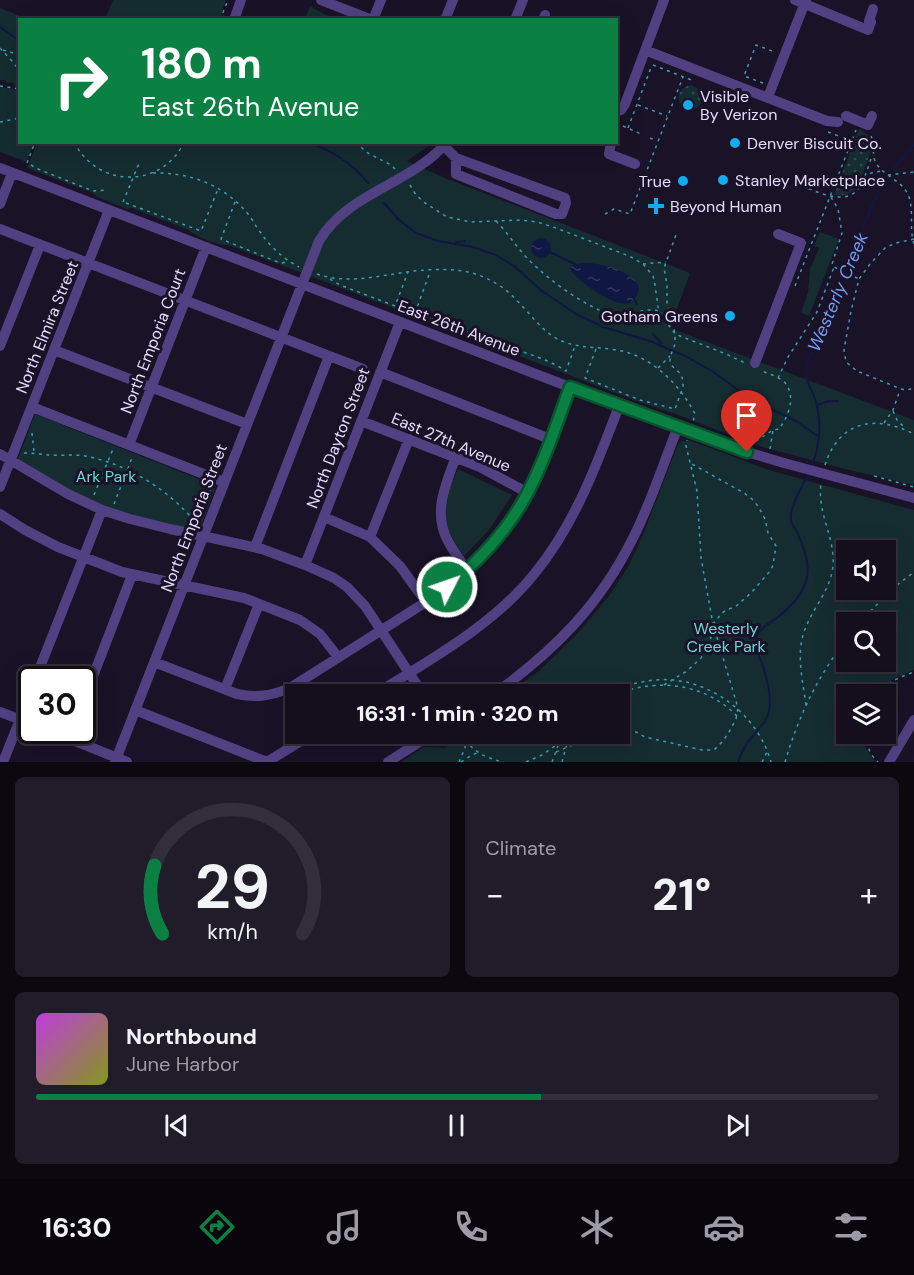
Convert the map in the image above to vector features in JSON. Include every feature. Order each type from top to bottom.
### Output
[{"type":"street","points":[[235,18],[241,0]]},
{"type":"street","points":[[321,0],[368,18]]},
{"type":"street","points":[[374,18],[381,0]]},
{"type":"street","points":[[446,18],[453,0]]},
{"type":"street","points":[[516,18],[523,0]]},
{"type":"street","points":[[618,118],[651,56],[664,0]]},
{"type":"street","points":[[768,97],[802,1],[868,30],[871,22],[874,22],[876,10]]},
{"type":"street","points":[[651,56],[768,97],[827,121],[842,119],[868,126],[873,116]]},
{"type":"street","points":[[302,284],[319,241],[335,220],[354,205],[428,160],[445,144],[456,158],[565,198],[566,203],[562,214],[556,214],[456,174],[456,158]]},
{"type":"street","points":[[611,144],[609,154],[635,164]]},
{"type":"street","name":"East 26th Avenue","points":[[0,168],[619,406],[784,464],[914,498]]},
{"type":"street","points":[[0,204],[12,173]]},
{"type":"street","name":"North Elmira Street","points":[[0,488],[109,210]]},
{"type":"street","points":[[0,229],[363,369]]},
{"type":"street","points":[[756,366],[801,243],[778,234]]},
{"type":"street","points":[[0,346],[40,245]]},
{"type":"street","name":"North Emporia Court","points":[[132,446],[151,388],[206,247]]},
{"type":"street","name":"North Emporia Street","points":[[115,760],[184,585],[201,531],[223,485],[302,284]]},
{"type":"street","name":"North Dayton Street","points":[[305,565],[400,322]]},
{"type":"street","points":[[54,350],[247,424]]},
{"type":"street","points":[[255,547],[329,356]]},
{"type":"street","points":[[380,372],[550,439]]},
{"type":"street","points":[[154,662],[250,697],[276,694],[290,688],[426,602],[467,571],[504,530],[528,493],[570,387]]},
{"type":"street","points":[[391,684],[477,629],[505,605],[535,574],[562,535],[582,498],[619,406]]},
{"type":"street","points":[[32,407],[223,485]]},
{"type":"street","name":"East 27th Avenue","points":[[361,421],[480,467],[528,493]]},
{"type":"street","points":[[508,684],[525,672],[561,639],[602,591],[634,537],[678,427]]},
{"type":"street","points":[[370,537],[409,439]]},
{"type":"street","points":[[0,454],[68,494],[106,511],[201,531],[255,547],[334,578],[347,587],[365,606],[416,684]]},
{"type":"street","points":[[456,457],[442,493],[440,517],[447,541],[467,571]]},
{"type":"street","points":[[41,666],[83,558],[106,511]]},
{"type":"street","points":[[0,514],[25,530],[83,558],[132,575],[243,598],[300,620],[320,634],[338,657]]},
{"type":"street","points":[[324,517],[370,537],[400,566],[426,602]]},
{"type":"street","points":[[96,669],[132,575]]},
{"type":"street","points":[[225,689],[259,604]]},
{"type":"street","points":[[135,710],[267,762],[296,744]]},
{"type":"street","points":[[0,712],[18,719]]},
{"type":"street","points":[[889,762],[914,720]]},
{"type":"street","points":[[3,762],[18,725]]},
{"type":"street","points":[[87,744],[115,760],[127,762]]},
{"type":"street","points":[[388,762],[416,744]]},
{"type":"path","points":[[221,18],[228,0]]},
{"type":"path","points":[[764,83],[744,76],[756,45],[776,53]]},
{"type":"path","points":[[1,49],[18,54]]},
{"type":"path","points":[[1,49],[18,69]]},
{"type":"path","points":[[605,214],[614,210],[630,214],[683,76],[651,56],[628,128]]},
{"type":"path","points":[[0,88],[18,89]]},
{"type":"path","points":[[637,105],[668,117]]},
{"type":"path","points":[[0,122],[18,118]]},
{"type":"path","points":[[618,118],[628,128],[641,134]]},
{"type":"path","points":[[786,283],[796,287],[858,125]]},
{"type":"path","points":[[795,183],[831,196],[851,195],[859,188],[873,154],[873,140],[869,132]]},
{"type":"path","points":[[650,138],[658,141]]},
{"type":"path","points":[[27,163],[34,144]]},
{"type":"path","points":[[75,144],[86,159],[99,169],[117,176],[133,177],[153,173],[170,173],[196,178],[219,188],[236,201],[270,245],[301,268]]},
{"type":"path","points":[[153,173],[172,159],[183,144]]},
{"type":"path","points":[[358,144],[366,152],[395,169]]},
{"type":"path","points":[[873,154],[876,164],[901,185],[909,196],[914,244]]},
{"type":"path","points":[[140,161],[124,202],[201,231],[219,188]]},
{"type":"path","points":[[31,165],[93,191],[106,190]]},
{"type":"path","points":[[863,178],[871,173],[882,171]]},
{"type":"path","points":[[888,175],[914,172]]},
{"type":"path","points":[[410,185],[425,204],[447,218],[471,222],[520,220],[537,222],[629,256],[643,264],[653,276],[660,312],[675,334],[756,366],[786,384],[791,404],[784,422],[779,429],[773,430],[756,441]]},
{"type":"path","points":[[831,196],[838,209],[842,228],[841,238],[832,261],[835,267],[859,279]]},
{"type":"path","points":[[236,201],[221,239],[274,261],[282,263],[289,261]]},
{"type":"path","points":[[495,221],[507,232],[526,258],[562,288],[583,301],[615,315],[651,310],[660,312]]},
{"type":"path","points":[[657,369],[670,356],[674,346],[675,334],[667,304],[664,268],[676,232]]},
{"type":"path","points":[[913,239],[885,248],[859,279],[844,346],[844,358],[857,371],[901,389],[914,388]]},
{"type":"path","points":[[643,264],[666,262]]},
{"type":"path","points":[[777,378],[817,312],[835,267]]},
{"type":"path","points":[[431,270],[416,314],[543,358],[566,371],[576,345]]},
{"type":"path","points":[[316,273],[349,279],[369,279],[408,271],[431,270],[465,272],[480,276],[498,284],[516,299],[542,328],[559,339],[576,345],[613,349],[641,358],[657,369],[681,393],[695,414],[694,421]]},
{"type":"path","points":[[328,277],[340,285],[395,306],[408,271]]},
{"type":"path","points":[[596,348],[585,378],[640,400],[675,409],[681,393],[683,378],[671,364],[670,356]]},
{"type":"path","points":[[882,424],[893,411],[901,389]]},
{"type":"path","points":[[893,411],[906,430]]},
{"type":"path","points":[[825,466],[838,440],[844,433],[858,426],[882,424],[914,434]]},
{"type":"path","points":[[770,451],[773,430]]},
{"type":"path","points":[[90,505],[116,440]]},
{"type":"path","points":[[630,732],[702,750],[714,750],[722,743],[737,716],[738,708],[712,624],[701,558],[697,491],[686,442]]},
{"type":"path","points":[[106,511],[127,470],[132,446]]},
{"type":"path","points":[[12,461],[23,453],[34,453],[84,456],[107,462],[153,484],[189,515],[201,531]]},
{"type":"path","points":[[664,685],[687,671],[701,658],[711,637],[712,624],[726,610],[735,607],[752,593],[771,570],[776,546],[768,533],[765,519],[752,499],[690,463]]},
{"type":"path","points":[[871,476],[914,486]]},
{"type":"path","points":[[806,705],[800,656],[802,637],[829,584],[833,565],[832,547],[820,504],[821,482]]},
{"type":"path","points":[[189,515],[207,498],[211,488],[223,485]]},
{"type":"path","points":[[869,612],[892,588],[914,572]]},
{"type":"path","points":[[784,762],[806,705],[836,654]]},
{"type":"path","points":[[889,684],[898,677],[914,672]]},
{"type":"path","points":[[630,685],[674,680],[710,691],[738,708],[763,740],[771,762]]},
{"type":"path","points":[[630,690],[645,686],[664,685],[687,688],[725,704],[737,716]]},
{"type":"path","points":[[460,762],[465,744]]},
{"type":"path","points":[[469,744],[485,757],[504,762]]},
{"type":"path","points":[[525,762],[542,755],[558,744]]},
{"type":"path","points":[[552,762],[559,744]]},
{"type":"path","points":[[562,762],[568,744]]},
{"type":"path","points":[[556,752],[574,744]]},
{"type":"path","points":[[867,744],[878,762]]},
{"type":"path","points":[[762,762],[768,751]]},
{"type":"path","points":[[460,762],[478,753]]},
{"type":"green space","points":[[113,0],[226,0],[219,18],[105,18]]},
{"type":"green space","points":[[310,6],[335,18],[305,18]]},
{"type":"green space","points":[[0,8],[25,18],[18,18],[18,88],[13,83],[0,80]]},
{"type":"green space","points":[[695,86],[702,96],[699,106],[693,109],[689,109],[694,104],[692,99],[683,100],[686,109],[682,106],[679,99],[680,92],[686,87]]},
{"type":"green space","points":[[0,87],[18,90],[18,144],[34,144],[27,162],[0,152]]},
{"type":"green space","points":[[859,129],[869,137],[871,142],[866,164],[853,191],[845,195],[834,195]]},
{"type":"green space","points":[[37,144],[432,144],[407,161],[445,178],[690,273],[670,328],[914,420],[914,485],[762,447],[231,246],[208,241],[188,230],[132,208],[127,209],[97,197],[93,193],[27,168]]},
{"type":"green space","points":[[820,232],[839,239],[809,316],[801,313],[808,292],[810,269],[819,248],[814,246]]},
{"type":"green space","name":"Ark Park","points":[[35,414],[216,486],[199,532],[117,512],[89,501],[17,461]]},
{"type":"green space","name":"Westerly Creek Park","points":[[689,440],[769,470],[914,510],[914,670],[886,684],[836,684],[836,744],[865,744],[875,762],[401,762],[424,747],[445,748],[452,744],[630,744],[630,684],[521,684],[540,670],[576,635],[609,596],[628,567],[679,442]]},
{"type":"green space","points":[[458,469],[512,495],[489,530],[464,556],[450,533],[445,513],[447,497]]},
{"type":"water","points":[[537,238],[545,238],[551,244],[551,252],[545,258],[537,258],[531,252],[531,244]]},
{"type":"water","points":[[587,263],[616,269],[626,274],[634,279],[638,286],[637,294],[630,303],[625,304],[600,294],[573,274],[570,269],[575,264]]},
{"type":"waterway","points":[[0,27],[18,40]]},
{"type":"waterway","points":[[312,144],[341,158],[368,183]]},
{"type":"waterway","name":"Westerly Creek","points":[[893,169],[914,145]]},
{"type":"waterway","name":"Westerly Creek","points":[[811,467],[817,450],[819,423],[817,405],[806,379],[805,368],[873,203],[885,182]]},
{"type":"waterway","points":[[384,203],[398,219],[416,233],[438,241],[473,247],[496,255],[514,266],[542,291],[576,314],[603,327],[650,341],[687,357],[712,371],[752,400],[796,421],[819,437]]},
{"type":"waterway","points":[[456,242],[465,241]]},
{"type":"waterway","points":[[548,251],[575,264]]},
{"type":"waterway","points":[[634,299],[637,304]]},
{"type":"waterway","points":[[653,334],[661,343]]},
{"type":"waterway","points":[[817,405],[838,401]]},
{"type":"waterway","name":"Westerly Creek","points":[[738,762],[745,746],[764,722],[769,711],[769,688],[756,647],[757,635],[795,601],[803,590],[807,577],[808,566],[805,554],[791,515],[797,496],[809,473]]},
{"type":"place","name":"Visible By Verizon","points":[[688,105]]},
{"type":"place","name":"Denver Biscuit Co.","points":[[735,143]]},
{"type":"place","name":"Stanley Marketplace","points":[[723,180]]},
{"type":"place","name":"True","points":[[683,181]]},
{"type":"place","name":"Beyond Human","points":[[656,206]]},
{"type":"place","name":"Gotham Greens","points":[[730,316]]},
{"type":"route","points":[[447,587],[467,571],[487,550],[504,530],[528,493],[570,387],[747,452]]}]
